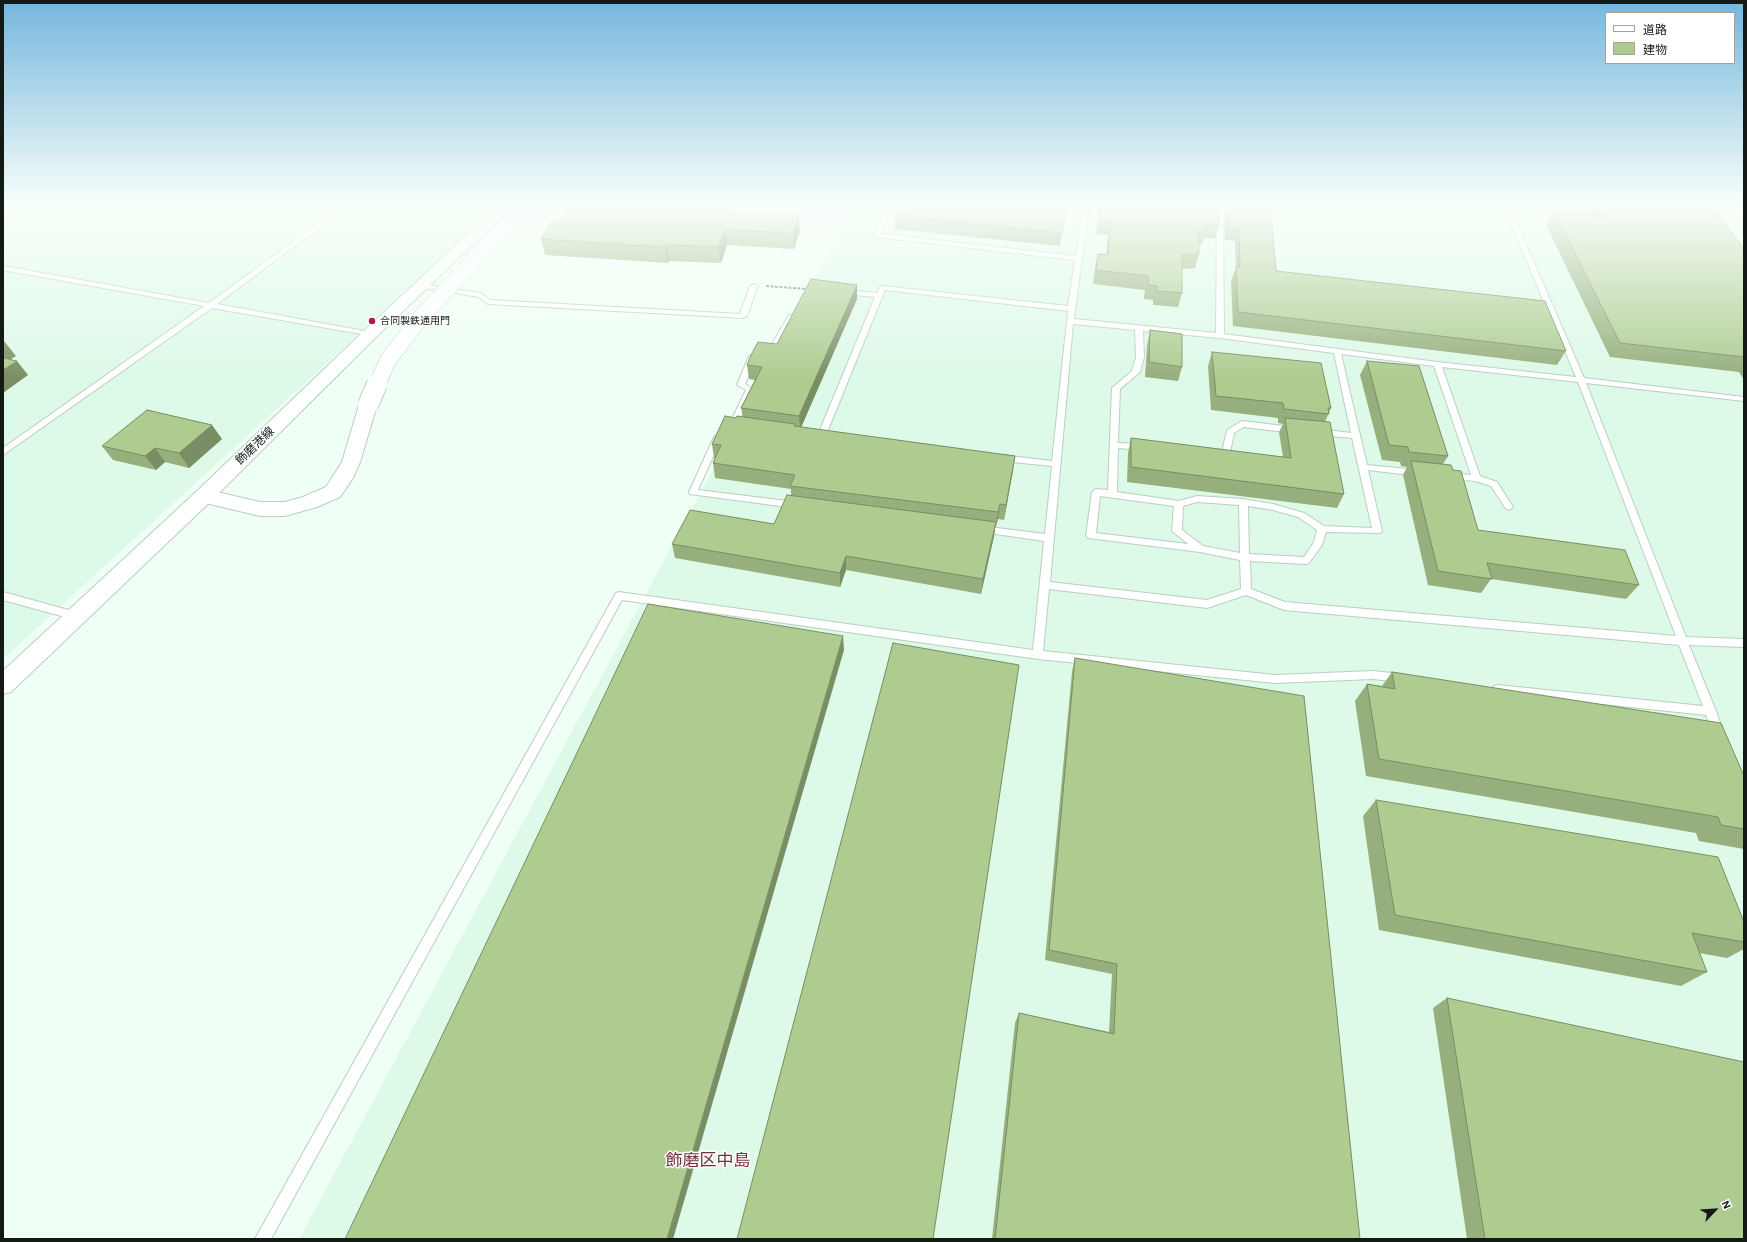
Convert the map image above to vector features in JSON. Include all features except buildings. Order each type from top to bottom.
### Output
[{"type":"main road","name":"飾磨港線","points":[[3,685],[204,496],[370,334],[445,263]]},
{"type":"main road","points":[[204,496],[260,510],[285,509],[310,502],[333,492],[343,478],[351,462],[368,405],[388,360],[422,316],[472,263]]},
{"type":"lane","points":[[3,452],[268,263]]},
{"type":"lane","points":[[1038,655],[1070,321],[1078,263]]},
{"type":"lane","points":[[1220,263],[1220,336]]},
{"type":"lane","points":[[1531,263],[1581,380],[1724,747]]},
{"type":"lane","points":[[3,268],[370,334]]},
{"type":"lane","points":[[421,286],[481,295],[488,302],[743,316],[757,286]]},
{"type":"lane","points":[[837,439],[818,437],[882,288],[1072,309]]},
{"type":"lane","points":[[733,425],[750,389],[741,385],[754,352],[771,355],[808,289]]},
{"type":"lane","points":[[839,292],[879,295]]},
{"type":"lane","points":[[1070,321],[1220,336],[1437,364],[1744,399]]},
{"type":"lane","points":[[1112,494],[1116,388],[1136,372],[1140,357],[1139,328]]},
{"type":"lane","points":[[1322,529],[1319,543],[1306,561],[1245,557],[1200,549],[1091,536],[1096,492],[1179,504],[1197,499],[1243,502],[1273,507],[1301,515],[1322,529],[1377,531],[1337,351]]},
{"type":"lane","points":[[1437,364],[1476,478]]},
{"type":"lane","points":[[1210,454],[1226,455],[1230,432],[1242,424],[1355,436]]},
{"type":"lane","points":[[748,427],[733,425],[722,428],[694,492],[804,506]]},
{"type":"lane","points":[[1115,445],[1154,448]]},
{"type":"lane","points":[[993,457],[1056,464]]},
{"type":"lane","points":[[1363,467],[1476,478],[1494,484],[1509,507]]},
{"type":"lane","points":[[1243,502],[1246,591]]},
{"type":"lane","points":[[1179,504],[1176,531],[1200,549]]},
{"type":"lane","points":[[970,528],[1049,538]]},
{"type":"lane","points":[[1044,585],[1206,604],[1246,591],[1284,606],[1683,641],[1744,643]]},
{"type":"lane","points":[[3,596],[76,616]]},
{"type":"lane","points":[[263,1239],[619,596],[1038,655],[1275,679],[1373,675],[1412,680]]},
{"type":"lane","points":[[1491,688],[1711,711]]},
{"type":"path","points":[[757,286],[808,289]]},
{"type":"shaded area","points":[[3,263],[437,263],[3,659]]},
{"type":"shaded area","points":[[824,263],[1744,263],[1744,1239],[299,1239]]},
{"type":"place","name":"合同製鉄通用門","points":[[372,321]]},
{"type":"district","name":"飾磨区中島","points":[[708,1161]]}]
